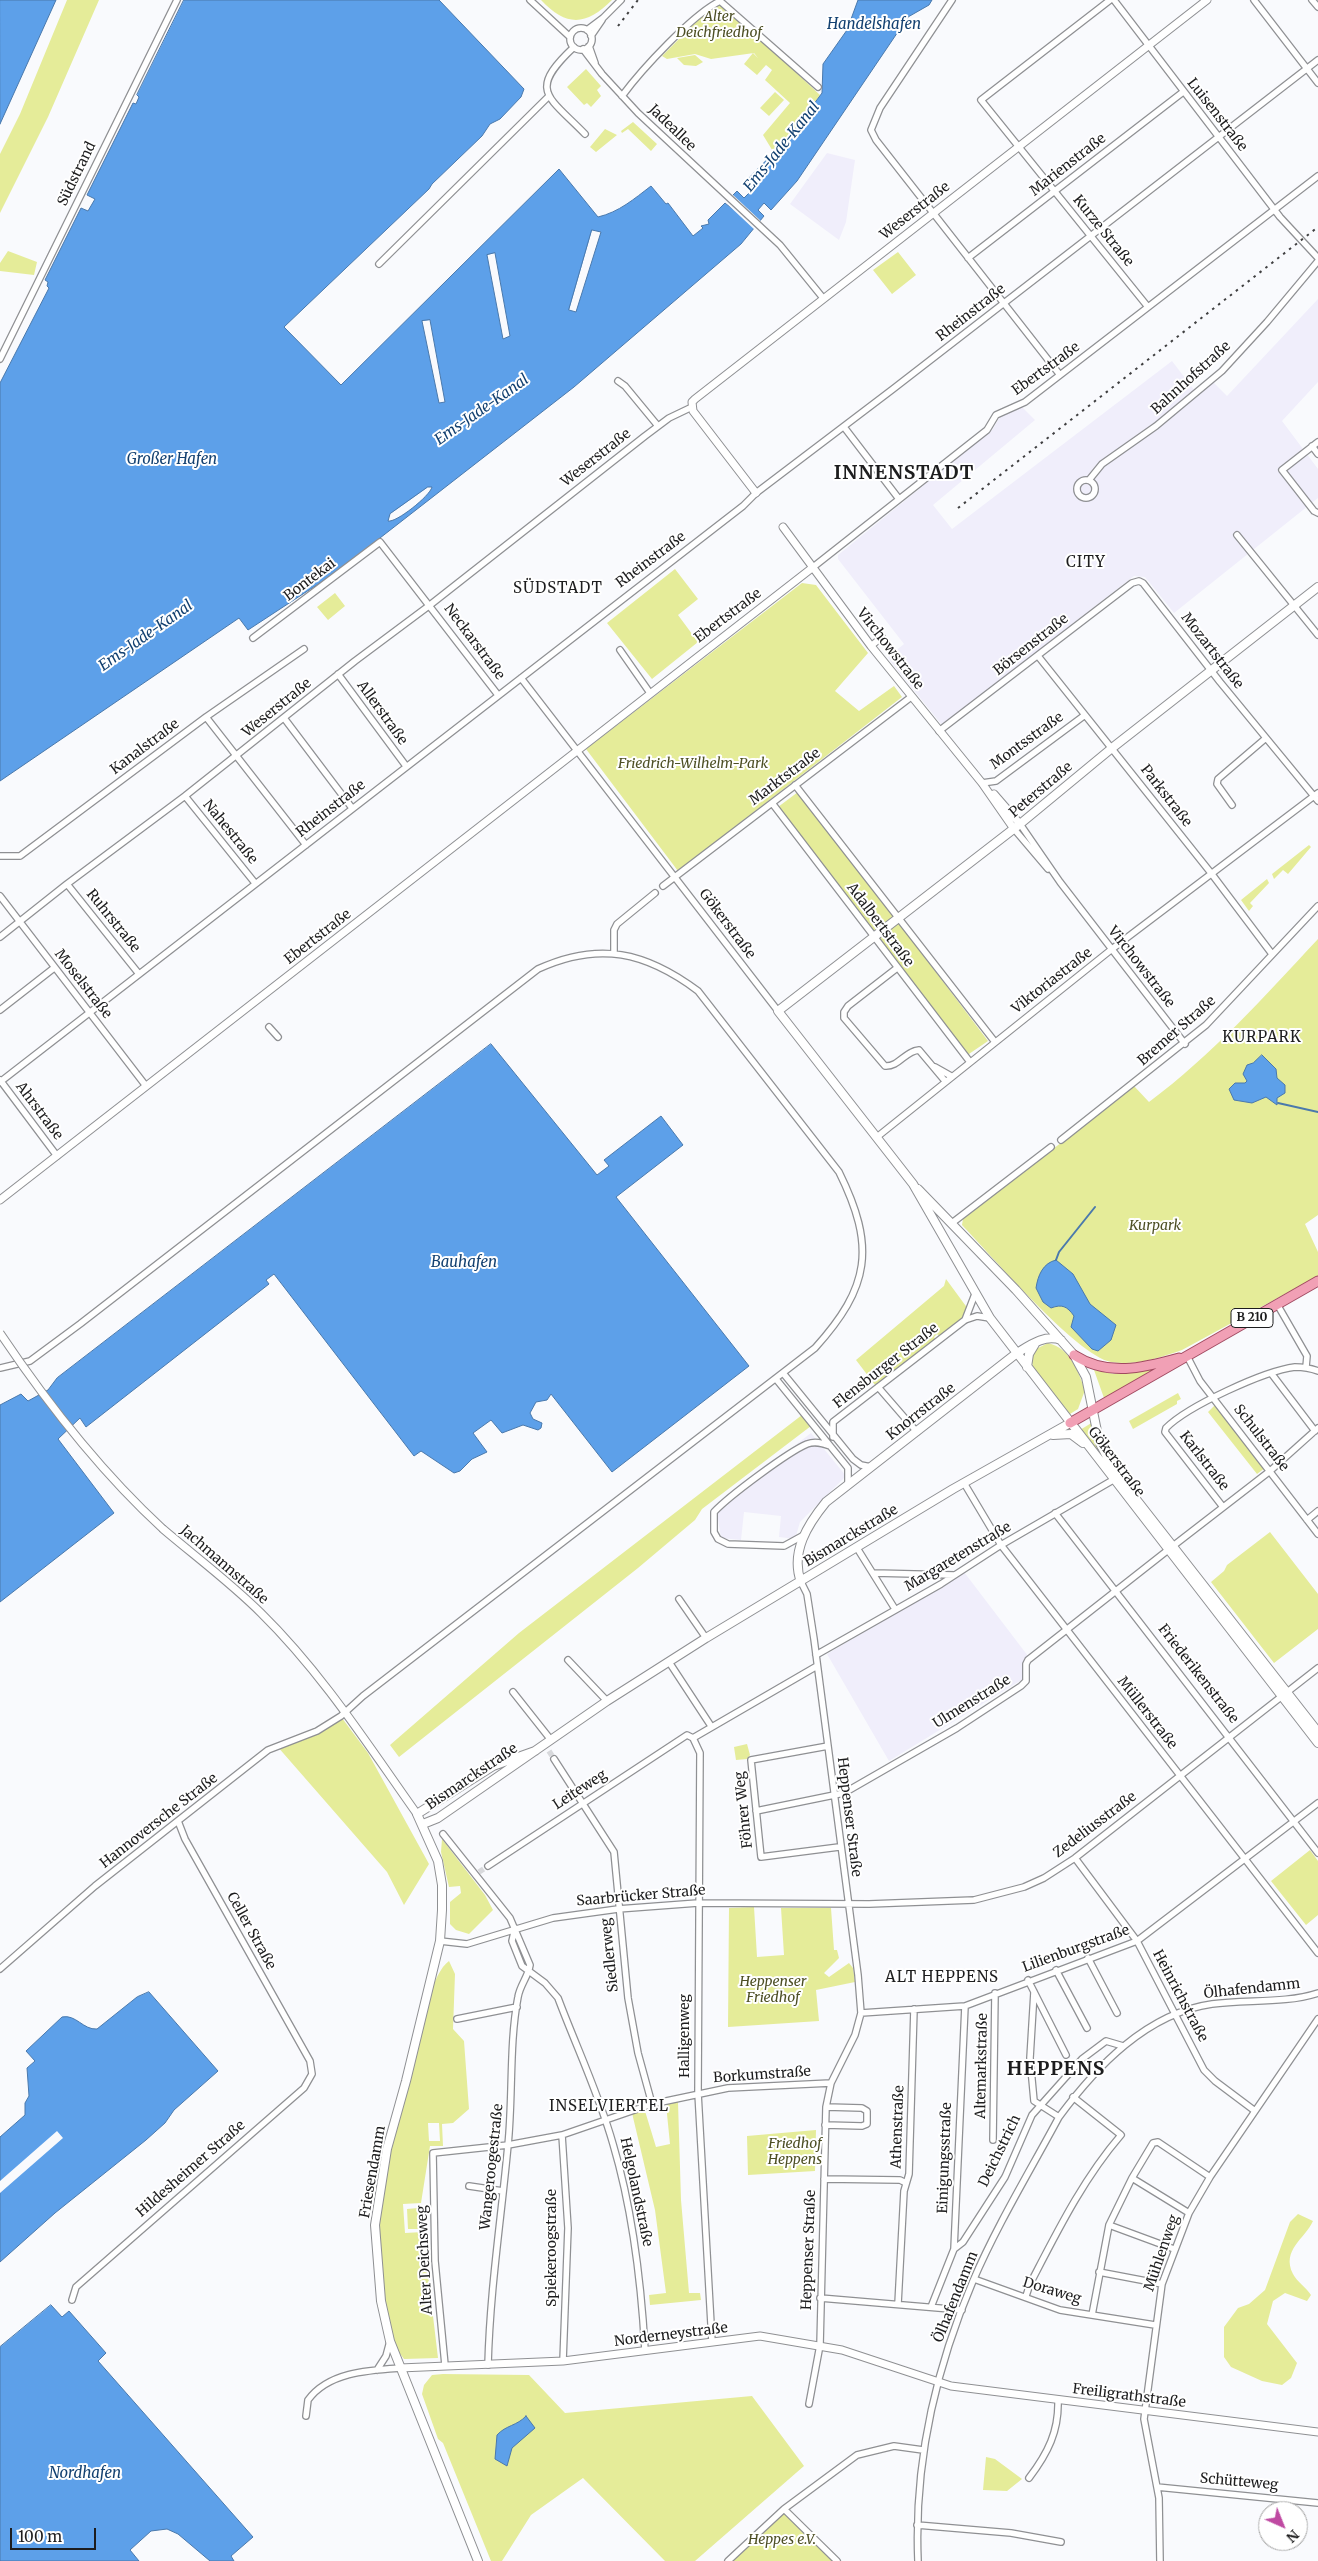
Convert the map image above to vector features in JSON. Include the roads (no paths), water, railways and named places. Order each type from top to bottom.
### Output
[{"type":"main road","name":"Peterstraße","points":[[778,1011],[1017,826],[1112,748],[1318,588]]},
{"type":"main road","name":"Gökerstraße","points":[[778,1011],[913,1184],[952,1223],[1074,1355],[1086,1377],[1103,1453],[1114,1471],[1170,1548],[1284,1694],[1318,1743]]},
{"type":"main road","name":"Gökerstraße","points":[[913,1184],[990,1318],[1113,1480],[1170,1548]]},
{"type":"main road","name":"Bismarckstraße","points":[[417,1814],[493,1766],[548,1745],[606,1701],[706,1638],[964,1483],[1318,1281]]},
{"type":"main road","name":"Knorrstraße","points":[[805,1531],[826,1502],[1017,1353],[1038,1341],[1052,1338],[1063,1341]]},
{"type":"main road","points":[[1027,1367],[1030,1351],[1038,1341]]},
{"type":"main road","name":"Bismarckstraße","points":[[1074,1355],[1097,1366],[1117,1370],[1152,1365],[1187,1356]]},
{"type":"main road","points":[[1051,1435],[1070,1434],[1085,1444]]},
{"type":"main road","name":"Heppenser Straße","points":[[801,1582],[799,1559],[805,1531]]},
{"type":"main road","name":"Gökerstraße","points":[[1284,1694],[1318,1732]]},
{"type":"main road","name":"Bismarckstraße","points":[[422,1824],[434,1820],[535,1751]]},
{"type":"main road","name":"Jachmannstraße","points":[[417,1814],[422,1824]]},
{"type":"main road","points":[[429,1837],[429,1828],[434,1820]]},
{"type":"main road","name":"Friesendamm","points":[[422,1824],[438,1861],[442,1885],[440,1941],[406,2082],[387,2149],[375,2225],[381,2301],[390,2341],[478,2561]]},
{"type":"street","name":"Südstrand","points":[[0,359],[177,0]]},
{"type":"street","points":[[530,0],[558,24],[570,37],[574,47]]},
{"type":"street","points":[[587,30],[603,18],[621,0]]},
{"type":"street","points":[[952,0],[880,108],[872,130],[876,140],[1060,375]]},
{"type":"street","name":"Luisenstraße","points":[[1112,0],[1275,210],[1318,260]]},
{"type":"street","name":"Kurze Straße","points":[[1112,0],[981,100],[1148,308]]},
{"type":"street","name":"Weserstraße","points":[[0,937],[67,884],[186,796],[338,674],[430,605],[658,426],[692,407],[699,394],[1207,0]]},
{"type":"street","points":[[1254,0],[1318,83]]},
{"type":"street","points":[[1312,0],[1318,7]]},
{"type":"street","points":[[622,96],[669,44],[710,6],[720,1],[818,87]]},
{"type":"street","points":[[574,47],[583,49],[589,46],[591,36],[603,18]]},
{"type":"street","points":[[558,24],[574,30],[580,28],[587,30],[591,36]]},
{"type":"street","points":[[570,37],[574,30]]},
{"type":"street","name":"Jadeallee","points":[[589,46],[595,64]]},
{"type":"street","points":[[574,47],[552,68],[548,75],[548,97],[585,134]]},
{"type":"street","name":"Jadeallee","points":[[583,49],[622,96],[660,134],[780,245],[823,298]]},
{"type":"street","name":"Rheinstraße","points":[[0,1081],[743,506],[756,492],[844,427],[1318,60]]},
{"type":"street","name":"Marienstraße","points":[[968,258],[1183,92]]},
{"type":"street","points":[[379,264],[548,97]]},
{"type":"street","name":"Ebertstraße","points":[[0,1200],[578,750],[729,629],[812,568],[987,430],[996,415],[1022,404],[1318,176]]},
{"type":"street","name":"Bahnhofstraße","points":[[1089,480],[1102,464],[1156,426],[1217,375],[1262,328],[1318,260]]},
{"type":"street","points":[[618,381],[625,386],[658,426]]},
{"type":"street","points":[[692,407],[756,492]]},
{"type":"street","points":[[844,427],[899,499]]},
{"type":"street","points":[[1318,442],[1282,470],[1314,511],[1318,513]]},
{"type":"street","points":[[1312,446],[1318,454]]},
{"type":"street","name":"Virchowstraße","points":[[783,527],[871,646],[1017,826],[1185,1044]]},
{"type":"street","points":[[1237,535],[1318,636]]},
{"type":"street","name":"Neckarstraße","points":[[380,542],[498,694]]},
{"type":"street","name":"Bontekai","points":[[254,638],[380,542]]},
{"type":"street","name":"Börsenstraße","points":[[940,731],[1132,583],[1139,581]]},
{"type":"street","name":"Mozartstraße","points":[[1139,581],[1143,583],[1266,738],[1317,797]]},
{"type":"street","points":[[871,646],[882,637]]},
{"type":"street","name":"Kanalstraße","points":[[0,856],[20,856],[206,717],[304,649]]},
{"type":"street","points":[[620,650],[650,692]]},
{"type":"street","name":"Parkstraße","points":[[1038,656],[1211,873],[1272,954]]},
{"type":"street","name":"Allerstraße","points":[[338,674],[406,766]]},
{"type":"street","name":"Gökerstraße","points":[[521,678],[778,1011]]},
{"type":"street","name":"Marktstraße","points":[[663,886],[911,697]]},
{"type":"street","name":"Montsstraße","points":[[982,783],[996,781],[1085,715]]},
{"type":"street","points":[[206,717],[306,846]]},
{"type":"street","points":[[284,718],[352,808]]},
{"type":"street","points":[[1232,805],[1217,784],[1218,779],[1266,738]]},
{"type":"street","name":"Adalbertstraße","points":[[796,785],[995,1042]]},
{"type":"street","name":"Nahestraße","points":[[186,796],[255,883]]},
{"type":"street","name":"Viktoriastraße","points":[[877,1137],[1112,949],[1211,873],[1317,797]]},
{"type":"street","name":"Adalbertstraße","points":[[772,803],[970,1062]]},
{"type":"street","name":"Ruhrstraße","points":[[67,884],[139,974]]},
{"type":"street","points":[[614,954],[614,930],[617,924],[655,893]]},
{"type":"street","name":"Moselstraße","points":[[0,896],[146,1086]]},
{"type":"street","name":"Bremer Straße","points":[[1061,1140],[1185,1044],[1206,1025],[1318,906]]},
{"type":"street","name":"Hannoversche Straße","points":[[0,1368],[30,1361],[538,969],[569,958],[592,953],[614,954],[659,966],[672,972],[698,991],[840,1172],[853,1201],[862,1234],[860,1276],[856,1287],[840,1321],[815,1348],[346,1711],[317,1731],[276,1745],[268,1750],[95,1886],[0,1969]]},
{"type":"street","points":[[0,1010],[54,968]]},
{"type":"street","points":[[897,968],[848,1006],[844,1012],[844,1018],[885,1066],[894,1065],[910,1052],[919,1050],[945,1081]]},
{"type":"street","points":[[269,1027],[278,1037]]},
{"type":"street","points":[[934,1066],[951,1076]]},
{"type":"street","name":"Ahrstraße","points":[[0,1081],[57,1156]]},
{"type":"street","points":[[952,1223],[1051,1147]]},
{"type":"street","points":[[965,1320],[975,1294]]},
{"type":"street","points":[[1277,1304],[1307,1356],[1306,1367]]},
{"type":"street","points":[[965,1320],[974,1316],[990,1318]]},
{"type":"street","name":"Flensburger Straße","points":[[833,1437],[833,1422],[965,1320]]},
{"type":"street","name":"Jachmannstraße","points":[[0,1333],[100,1464],[163,1529],[262,1613],[346,1711],[417,1814]]},
{"type":"street","name":"Schulstraße","points":[[1187,1356],[1200,1381],[1318,1534]]},
{"type":"street","points":[[1213,1398],[1271,1373],[1306,1367],[1318,1371]]},
{"type":"street","points":[[783,1373],[833,1437],[853,1459],[861,1465],[871,1467]]},
{"type":"street","points":[[1271,1373],[1317,1429]]},
{"type":"street","points":[[776,1379],[848,1468],[848,1484]]},
{"type":"street","points":[[878,1387],[917,1432]]},
{"type":"street","name":"Karlstraße","points":[[1213,1398],[1166,1428],[1165,1432],[1223,1506]]},
{"type":"street","points":[[805,1415],[812,1409]]},
{"type":"street","name":"Ulmenstraße","points":[[756,1811],[844,1793],[957,1728],[1021,1686],[1026,1681],[1026,1664],[1028,1660],[1270,1471],[1317,1429]]},
{"type":"street","points":[[805,1531],[784,1546],[728,1544],[718,1539],[714,1532],[714,1514],[720,1506],[792,1453],[809,1443],[820,1442],[830,1446]]},
{"type":"street","name":"Margaretenstraße","points":[[816,1655],[956,1575],[1001,1545],[1113,1480]]},
{"type":"street","name":"Müllerstraße","points":[[964,1483],[1001,1545],[1318,1953]]},
{"type":"street","points":[[1307,1520],[1318,1511]]},
{"type":"street","name":"Friederikenstraße","points":[[1056,1513],[1231,1737],[1318,1853]]},
{"type":"street","points":[[857,1548],[895,1609]]},
{"type":"street","points":[[874,1573],[956,1575]]},
{"type":"street","name":"Heppenser Straße","points":[[801,1582],[807,1594],[816,1655],[839,1847],[848,1902],[860,2013],[855,2035],[831,2083],[826,2106],[820,2345],[809,2404]]},
{"type":"street","points":[[679,1599],[706,1638]]},
{"type":"street","points":[[568,1660],[606,1701]]},
{"type":"street","points":[[669,1662],[711,1726]]},
{"type":"street","points":[[690,1736],[817,1666]]},
{"type":"street","name":"Zedeliusstraße","points":[[848,1902],[869,1904],[974,1900],[1024,1887],[1044,1878],[1075,1858],[1318,1668]]},
{"type":"street","points":[[513,1692],[548,1745]]},
{"type":"street","name":"Leiteweg","points":[[488,1866],[690,1736]]},
{"type":"street","name":"Halligenweg","points":[[690,1736],[700,1753],[698,2093],[712,2342]]},
{"type":"street","name":"Föhrer Weg","points":[[828,1746],[751,1760],[761,1857],[839,1847]]},
{"type":"street","name":"Siedlerweg","points":[[554,1759],[614,1852],[628,1998],[640,2062],[652,2104]]},
{"type":"street","name":"Lilienburgstraße","points":[[860,2013],[965,2006],[1028,1980],[1137,1941],[1318,1803]]},
{"type":"street","name":"Celler Straße","points":[[178,1822],[190,1847],[305,2052]]},
{"type":"street","points":[[443,1834],[477,1873],[515,1928]]},
{"type":"street","name":"Heinrichstraße","points":[[1075,1858],[1137,1941],[1204,2070],[1215,2081],[1255,2111]]},
{"type":"street","name":"Saarbrücker Straße","points":[[440,1941],[467,1944],[553,1918],[618,1909],[698,1903],[848,1902]]},
{"type":"street","name":"Helgolandstraße","points":[[515,1928],[512,1941],[522,1966],[528,1973],[546,1983],[558,1998],[605,2120],[621,2173],[636,2249],[642,2298],[645,2350]]},
{"type":"street","points":[[1088,1958],[1117,2013]]},
{"type":"street","points":[[1056,1970],[1087,2028]]},
{"type":"street","name":"Wangeroogestraße","points":[[488,2365],[490,2303],[508,2144],[517,2007],[522,1982],[528,1973]]},
{"type":"street","points":[[1028,1980],[1066,2055]]},
{"type":"street","points":[[1034,1992],[1030,2058],[1034,2101],[1059,2117]]},
{"type":"street","name":"Altemarkstraße","points":[[993,2140],[995,1993]]},
{"type":"street","name":"Ölhafendamm","points":[[918,2561],[916,2525],[923,2450],[938,2382],[962,2310],[974,2279],[1059,2117],[1073,2097],[1123,2046],[1175,2014],[1210,2004],[1317,1994]]},
{"type":"street","name":"Einigungsstraße","points":[[931,2307],[954,2249],[965,2006]]},
{"type":"street","points":[[457,2019],[517,2007]]},
{"type":"street","name":"Athenstraße","points":[[898,2304],[904,2191],[909,2174],[914,2009]]},
{"type":"street","name":"Mühlenweg","points":[[1160,2561],[1161,2520],[1144,2410],[1162,2284],[1174,2248],[1189,2213],[1210,2177],[1318,2019]]},
{"type":"street","name":"Deichstrich","points":[[954,2249],[963,2242],[1004,2177],[1032,2115],[1082,2059],[1106,2041],[1123,2046]]},
{"type":"street","name":"Hildesheimer Straße","points":[[72,2300],[76,2287],[307,2084],[312,2067],[305,2052]]},
{"type":"street","name":"Borkumstraße","points":[[433,2153],[562,2135],[652,2104],[698,2093],[728,2088],[831,2083]]},
{"type":"street","points":[[1026,2296],[1030,2284],[1078,2195],[1101,2158],[1121,2135],[1073,2097]]},
{"type":"street","points":[[825,2125],[862,2126],[867,2124],[867,2111],[862,2108],[826,2106]]},
{"type":"street","name":"Spiekeroogstraße","points":[[562,2135],[568,2228],[563,2361]]},
{"type":"street","points":[[1092,2315],[1109,2225],[1132,2178],[1153,2143],[1158,2142],[1210,2177]]},
{"type":"street","name":"Alter Deichsweg","points":[[433,2153],[436,2261],[446,2365]]},
{"type":"street","points":[[1132,2178],[1189,2213]]},
{"type":"street","points":[[824,2179],[900,2180],[906,2183]]},
{"type":"street","points":[[469,2186],[503,2191]]},
{"type":"street","points":[[1109,2225],[1174,2248]]},
{"type":"street","points":[[1099,2272],[1162,2284]]},
{"type":"street","name":"Doraweg","points":[[974,2279],[1026,2296],[1060,2310],[1155,2325]]},
{"type":"street","points":[[820,2298],[962,2310]]},
{"type":"street","name":"Norderneystraße","points":[[400,2368],[563,2361],[760,2336],[820,2345],[865,2357],[938,2382]]},
{"type":"street","points":[[377,2370],[386,2356],[390,2341]]},
{"type":"street","points":[[306,2416],[308,2400],[322,2387],[348,2374],[400,2368]]},
{"type":"street","name":"Freiligrathstraße","points":[[938,2382],[1058,2400],[1318,2432]]},
{"type":"street","points":[[1029,2478],[1044,2458],[1055,2433],[1058,2400]]},
{"type":"street","points":[[728,2561],[784,2509],[857,2455],[894,2446],[923,2450]]},
{"type":"street","name":"Schütteweg","points":[[1157,2487],[1318,2503]]},
{"type":"street","points":[[784,2509],[837,2561]]},
{"type":"street","points":[[916,2525],[1011,2533],[1061,2542]]},
{"type":"water","points":[[0,0],[56,0],[0,124]]},
{"type":"water","name":"Großer Hafen","points":[[184,0],[439,0],[524,89],[521,97],[500,119],[490,124],[482,136],[429,189],[284,327],[341,385],[559,169],[598,217],[620,208],[651,186],[666,204],[668,203],[693,236],[703,228],[701,226],[709,224],[708,220],[725,203],[733,209],[740,202],[733,195],[737,191],[744,198],[752,190],[744,183],[790,136],[822,93],[823,64],[847,30],[858,0],[932,0],[929,5],[908,17],[797,181],[771,210],[764,203],[758,210],[764,216],[741,244],[574,387],[335,573],[248,630],[239,618],[0,781],[0,383],[49,288],[47,286],[48,282],[45,280],[81,208],[88,211],[95,199],[87,195],[133,103],[136,104],[139,97],[137,95]],"holes":[[[592,230],[601,232],[576,312],[569,310]],[[495,253],[510,336],[503,339],[487,255]],[[430,320],[445,402],[439,403],[422,321]],[[428,487],[432,487],[419,502],[398,518],[388,521],[390,514]]]},
{"type":"water","name":"Bauhafen","points":[[491,1044],[597,1175],[609,1166],[604,1160],[661,1116],[683,1145],[616,1197],[749,1366],[612,1472],[551,1394],[547,1400],[536,1402],[530,1413],[533,1419],[542,1423],[541,1428],[538,1430],[523,1425],[502,1433],[491,1420],[473,1433],[487,1452],[472,1459],[460,1471],[454,1473],[421,1451],[414,1456],[274,1274],[266,1280],[269,1284],[86,1427],[80,1418],[58,1439],[114,1513],[0,1602],[0,1405],[21,1394],[28,1401],[48,1390],[57,1378]]},
{"type":"water","points":[[1262,1055],[1276,1069],[1277,1078],[1285,1085],[1285,1093],[1277,1098],[1277,1105],[1266,1097],[1252,1103],[1234,1100],[1229,1089],[1235,1083],[1245,1083],[1247,1081],[1243,1074],[1247,1065],[1253,1063]]},
{"type":"water","points":[[1056,1260],[1073,1274],[1090,1304],[1116,1325],[1111,1340],[1098,1351],[1092,1349],[1071,1327],[1074,1316],[1069,1310],[1061,1306],[1051,1308],[1043,1302],[1036,1288],[1044,1267]]},
{"type":"water","points":[[149,1992],[218,2071],[174,2110],[165,2123],[146,2140],[55,2213],[0,2262],[0,2137],[25,2115],[25,2103],[29,2096],[27,2068],[35,2061],[26,2051],[62,2017],[71,2018],[92,2029],[97,2029],[137,1997]]},
{"type":"water","name":"Nordhafen","points":[[51,2305],[62,2317],[69,2311],[106,2353],[98,2361],[253,2537],[231,2556],[234,2561],[210,2561],[178,2534],[167,2529],[151,2531],[130,2550],[139,2561],[0,2561],[0,2347]]},
{"type":"water","points":[[526,2416],[535,2428],[512,2448],[507,2466],[495,2459],[497,2435]]},
{"type":"waterway","points":[[1278,1103],[1318,1112]]},
{"type":"waterway","points":[[1056,1260],[1059,1252],[1095,1207]]},
{"type":"tunnel","points":[[549,1751],[554,1759]]},
{"type":"tunnel","points":[[479,1872],[488,1866]]},
{"type":"railway","points":[[618,26],[638,0]]},
{"type":"railway","points":[[958,508],[1318,227]]},
{"type":"district","name":"INNENSTADT","points":[[904,474]]},
{"type":"district","name":"CITY","points":[[1086,563]]},
{"type":"district","name":"SÜDSTADT","points":[[558,589]]},
{"type":"district","name":"KURPARK","points":[[1262,1038]]},
{"type":"district","name":"ALT HEPPENS","points":[[942,1978]]},
{"type":"district","name":"HEPPENS","points":[[1056,2070]]},
{"type":"district","name":"INSELVIERTEL","points":[[609,2107]]},
{"type":"park label","name":"Alter Deichfriedhof","points":[[719,25]]},
{"type":"park label","name":"Friedrich-Wilhelm-Park","points":[[693,764]]},
{"type":"park label","name":"Kurpark","points":[[1155,1226]]},
{"type":"park label","name":"Heppenser Friedhof","points":[[773,1990]]},
{"type":"park label","name":"Friedhof Heppens","points":[[795,2152]]},
{"type":"park label","name":"Heppes e.V.","points":[[782,2540]]},
{"type":"water label","name":"Handelshafen","points":[[874,25]]},
{"type":"water label","name":"Ems-Jade-Kanal","points":[[782,147]]},
{"type":"water label","name":"Ems-Jade-Kanal","points":[[482,410]]},
{"type":"water label","name":"Ems-Jade-Kanal","points":[[146,636]]}]
